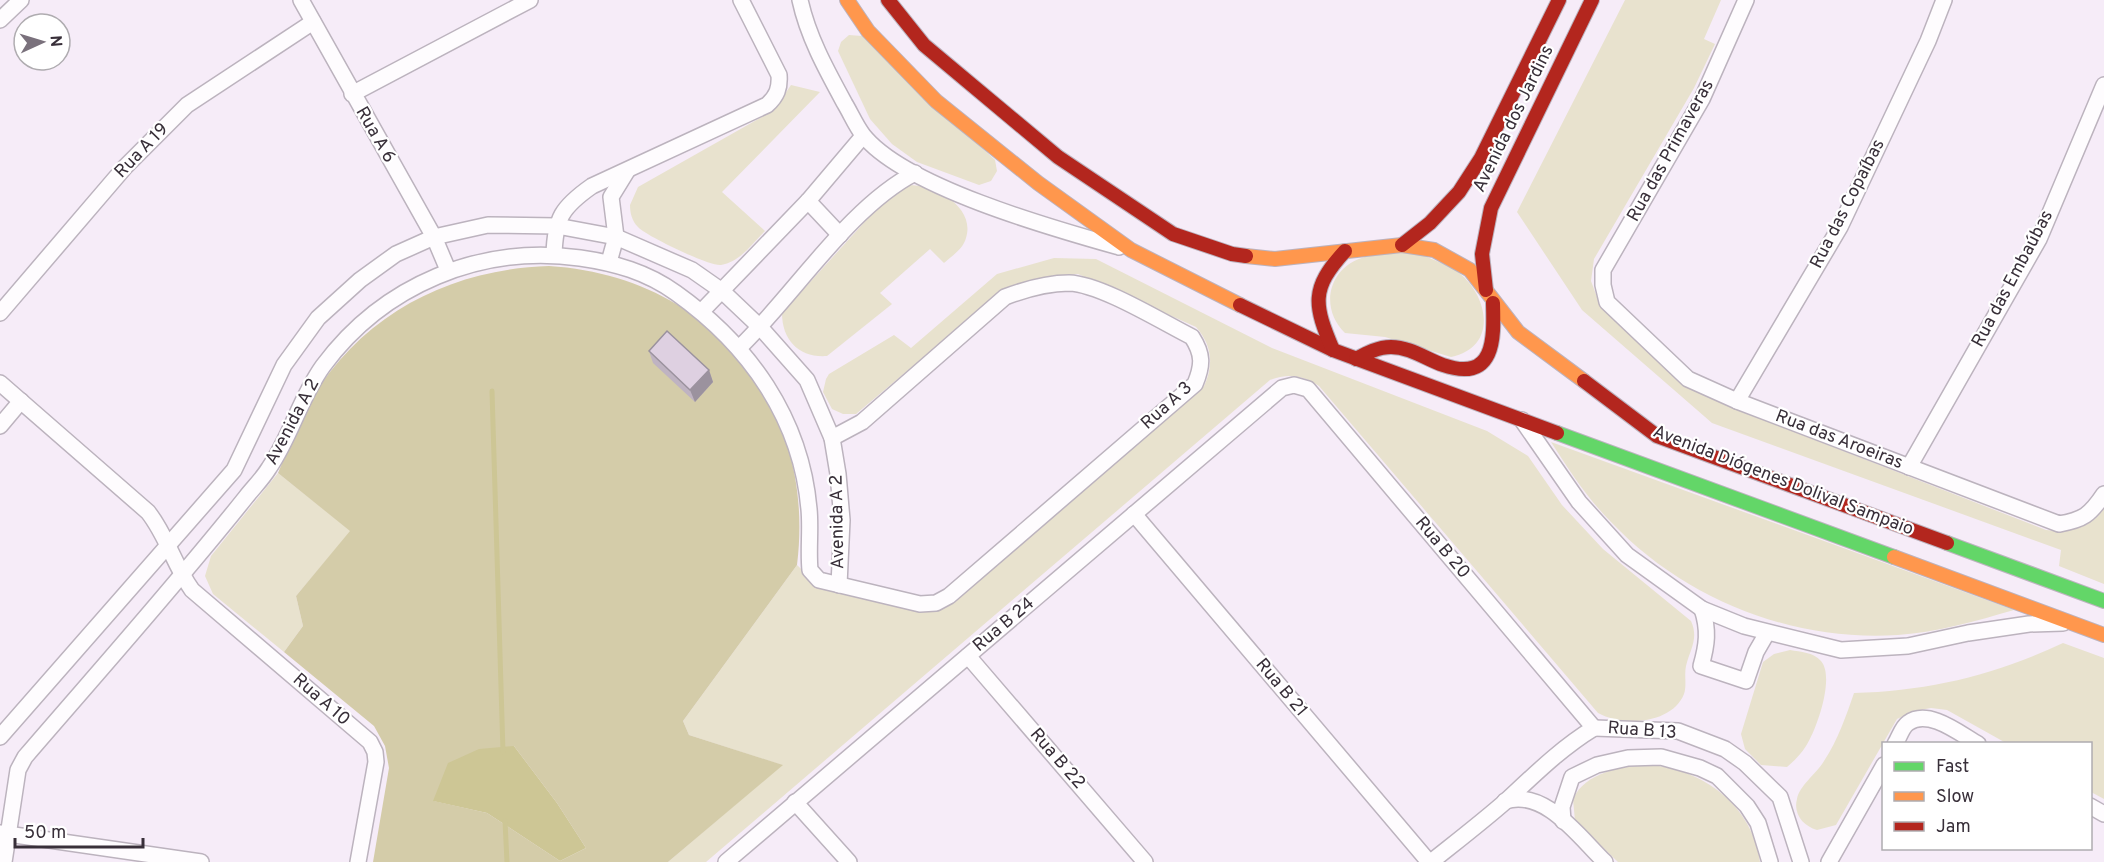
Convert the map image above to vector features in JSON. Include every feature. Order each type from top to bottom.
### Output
[{"type":"street","points":[[0,20],[21,0]]},
{"type":"street","name":"Rua A 6","points":[[301,0],[434,237],[448,270]]},
{"type":"street","points":[[352,94],[530,0]]},
{"type":"street","points":[[554,255],[557,226],[564,210],[592,186],[767,105],[774,98],[780,86],[779,75],[741,0]]},
{"type":"street","points":[[800,0],[804,20],[823,65],[863,136],[915,173],[965,197],[1131,250]]},
{"type":"street","name":"Avenida Diógenes Dolival Sampaio","points":[[847,0],[868,32],[936,101],[1038,183],[1131,250],[1332,350],[2104,635]]},
{"type":"street","name":"Avenida Diógenes Dolival Sampaio","points":[[888,0],[924,45],[1058,157],[1173,234],[1232,254],[1275,259],[1402,245],[1434,250],[1470,270],[1518,332],[1657,436],[2104,601]]},
{"type":"street","name":"Avenida dos Jardins","points":[[1402,245],[1430,223],[1459,192],[1475,166],[1559,0]]},
{"type":"street","name":"Avenida dos Jardins","points":[[1356,359],[1374,348],[1396,347],[1446,366],[1461,369],[1475,367],[1488,357],[1495,342],[1482,254],[1491,208],[1592,0]]},
{"type":"street","name":"Rua das Primaveras","points":[[1607,302],[1603,285],[1604,270],[1702,99],[1746,0]]},
{"type":"street","name":"Rua das Copaíbas","points":[[1737,401],[1840,227],[1928,40],[1944,0]]},
{"type":"street","name":"Rua A 19","points":[[0,313],[125,167],[187,105],[313,22]]},
{"type":"street","name":"Rua das Embaúbas","points":[[1910,467],[2039,239],[2104,85]]},
{"type":"street","points":[[702,311],[808,201],[863,136]]},
{"type":"street","points":[[609,262],[616,237],[611,197],[627,171]]},
{"type":"street","points":[[740,347],[840,235],[897,182],[915,173]]},
{"type":"street","points":[[808,201],[840,235]]},
{"type":"street","name":"Avenida A 2","points":[[0,737],[234,470],[284,365],[318,318],[360,280],[396,254],[434,237],[488,225],[557,226],[616,237],[692,270],[722,291],[760,327],[807,380],[832,438],[842,520],[839,585],[819,580],[810,570],[809,510],[803,471],[793,438],[777,400],[740,347],[702,311],[665,285],[628,267],[609,262],[554,255],[517,255],[448,270],[408,289],[348,336],[323,366],[302,399],[270,467],[182,576],[25,757],[18,770],[4,833],[4,862]]},
{"type":"street","points":[[1332,350],[1316,312],[1317,291],[1324,271],[1345,251]]},
{"type":"street","name":"Rua A 3","points":[[832,438],[862,422],[1005,297],[1035,286],[1071,283],[1103,293],[1192,337],[1201,350],[1202,368],[1195,384],[949,596],[936,603],[920,604],[839,585]]},
{"type":"street","name":"Rua das Aroeiras","points":[[1607,302],[1688,379],[1737,401],[2059,524],[2079,520],[2095,508],[2104,494]]},
{"type":"street","name":"Rua A 10","points":[[0,383],[148,512],[168,543],[182,576],[192,590],[370,742],[375,752],[376,762],[358,862]]},
{"type":"street","name":"Rua B 20","points":[[1282,388],[1294,385],[1308,389],[1594,728]]},
{"type":"street","name":"Rua B 24","points":[[726,862],[1282,388]]},
{"type":"street","points":[[0,426],[21,401]]},
{"type":"street","name":"Avenida Diógenes Dolival Sampaio","points":[[1522,420],[1579,502],[1627,555],[1702,609],[1767,633],[1841,650],[1908,646],[1968,633],[2029,624],[2073,623]]},
{"type":"street","name":"Rua B 21","points":[[1134,514],[1430,862]]},
{"type":"street","points":[[1702,609],[1708,627],[1708,642],[1701,666],[1746,681],[1767,633]]},
{"type":"street","name":"Rua B 22","points":[[968,656],[1145,862]]},
{"type":"street","points":[[1896,742],[1906,723],[1922,717],[1937,721],[1974,742]]},
{"type":"street","points":[[1430,862],[1505,801],[1542,767],[1594,728]]},
{"type":"street","name":"Rua B 13","points":[[1594,728],[1678,731],[1725,749],[1745,763],[1780,797],[1801,862]]},
{"type":"street","name":"Rua B 13","points":[[1563,821],[1563,807],[1572,777],[1616,759],[1671,759],[1718,776],[1730,787],[1758,823],[1771,861]]},
{"type":"street","points":[[1829,862],[1882,769]]},
{"type":"street","points":[[1505,801],[1520,798],[1536,800],[1544,804],[1605,862]]},
{"type":"street","points":[[795,802],[849,862]]},
{"type":"street","points":[[4,833],[201,862]]},
{"type":"shaded area","points":[[1625,0],[1721,0],[1704,39],[1715,44],[1694,88],[1594,259],[1591,281],[1600,305],[1684,384],[1723,404],[2046,530],[2063,531],[2079,528],[2093,520],[2104,508],[2104,584],[2059,566],[2061,550],[1712,423],[1582,310],[1517,212]]},
{"type":"shaded area","points":[[849,35],[862,36],[995,160],[997,171],[991,181],[979,185],[917,162],[892,144],[870,119],[838,51],[841,42]]},
{"type":"shaded area","points":[[791,85],[820,92],[722,192],[765,231],[745,252],[728,263],[715,264],[679,250],[638,227],[632,217],[630,205],[638,187],[774,110]]},
{"type":"shaded area","points":[[907,185],[929,188],[950,199],[959,207],[965,216],[967,226],[966,238],[962,246],[944,263],[930,249],[880,293],[892,304],[827,356],[817,356],[801,351],[794,346],[785,332],[782,313],[890,194]]},
{"type":"shaded area","points":[[1416,252],[1455,270],[1475,291],[1484,318],[1477,342],[1467,351],[1451,357],[1385,337],[1345,333],[1337,323],[1330,301],[1331,289],[1343,270],[1352,262],[1365,257]]},
{"type":"shaded area","points":[[1054,258],[1096,259],[1272,348],[1487,431],[1528,456],[1562,505],[1603,549],[1691,621],[1694,639],[1686,666],[1685,691],[1678,704],[1669,712],[1646,720],[1620,720],[1598,713],[1319,386],[1301,377],[1283,376],[1270,380],[706,862],[668,862],[782,765],[689,735],[683,721],[797,565],[822,589],[920,609],[948,605],[1204,386],[1209,370],[1210,355],[1196,327],[1078,274],[1034,279],[1001,292],[856,414],[843,414],[832,409],[823,392],[829,374],[894,335],[911,348],[997,274]]},
{"type":"shaded area","points":[[549,266],[607,275],[658,294],[703,323],[741,359],[770,402],[789,452],[799,506],[797,565],[683,721],[689,735],[783,765],[668,862],[373,862],[389,768],[385,746],[374,726],[284,652],[303,626],[296,596],[350,531],[278,473],[312,398],[333,368],[357,342],[384,320],[413,301],[478,276],[513,269]],"holes":[[[514,746],[557,803],[586,848],[560,861],[487,813],[434,801]]]},
{"type":"shaded area","points":[[1551,442],[2014,610],[1942,629],[1898,635],[1858,635],[1819,631],[1780,623],[1742,610],[1672,573],[1640,549],[1594,503]]},
{"type":"shaded area","points":[[278,473],[351,531],[296,596],[303,626],[284,652],[213,594],[205,576],[211,556]]},
{"type":"shaded area","points":[[2063,643],[2104,658],[2104,799],[2092,793],[2092,742],[2004,742],[1947,710],[1931,708],[1914,711],[1897,719],[1836,825],[1817,830],[1807,826],[1800,819],[1796,810],[1798,794],[1829,753],[1854,693],[1935,685],[1987,672]]},
{"type":"shaded area","points":[[1790,650],[1811,654],[1821,661],[1826,679],[1823,703],[1810,738],[1795,760],[1787,767],[1761,765],[1745,749],[1741,734],[1763,662],[1774,654]]},
{"type":"shaded area","points":[[514,746],[557,803],[586,848],[560,861],[487,813],[433,801],[448,763],[479,749]]},
{"type":"shaded area","points":[[1649,765],[1688,774],[1706,782],[1722,794],[1736,807],[1747,823],[1760,862],[1618,862],[1575,821],[1573,799],[1586,782],[1606,772]]},
{"type":"building","points":[[667,331],[709,370],[690,390],[649,351]]},
{"type":"waterway","points":[[492,391],[503,752]]},
{"type":"waterway","points":[[505,821],[507,862]]},
{"type":"traffic: fast","points":[[1557,433],[1894,557]]},
{"type":"traffic: fast","points":[[1947,543],[2104,601]]},
{"type":"traffic: slow","points":[[847,0],[868,31],[936,101],[1038,183],[1131,250],[1240,305]]},
{"type":"traffic: slow","points":[[1246,256],[1275,259],[1402,245],[1434,250],[1470,270],[1518,332],[1584,381]]},
{"type":"traffic: slow","points":[[1894,557],[2104,635]]},
{"type":"traffic: jam","points":[[888,0],[924,45],[1058,157],[1173,234],[1232,254],[1246,256]]},
{"type":"traffic: jam","points":[[1402,245],[1430,223],[1459,192],[1481,158],[1559,0]]},
{"type":"traffic: jam","points":[[1486,290],[1482,254],[1491,208],[1592,0]]},
{"type":"traffic: jam","points":[[1333,350],[1322,321],[1319,298],[1326,276],[1345,251]]},
{"type":"traffic: jam","points":[[1356,359],[1377,349],[1391,347],[1411,351],[1443,365],[1460,369],[1473,368],[1488,354],[1492,342],[1493,303]]},
{"type":"traffic: jam","points":[[1240,305],[1333,350],[1557,433]]},
{"type":"traffic: jam","points":[[1584,381],[1657,436],[1947,543]]}]
